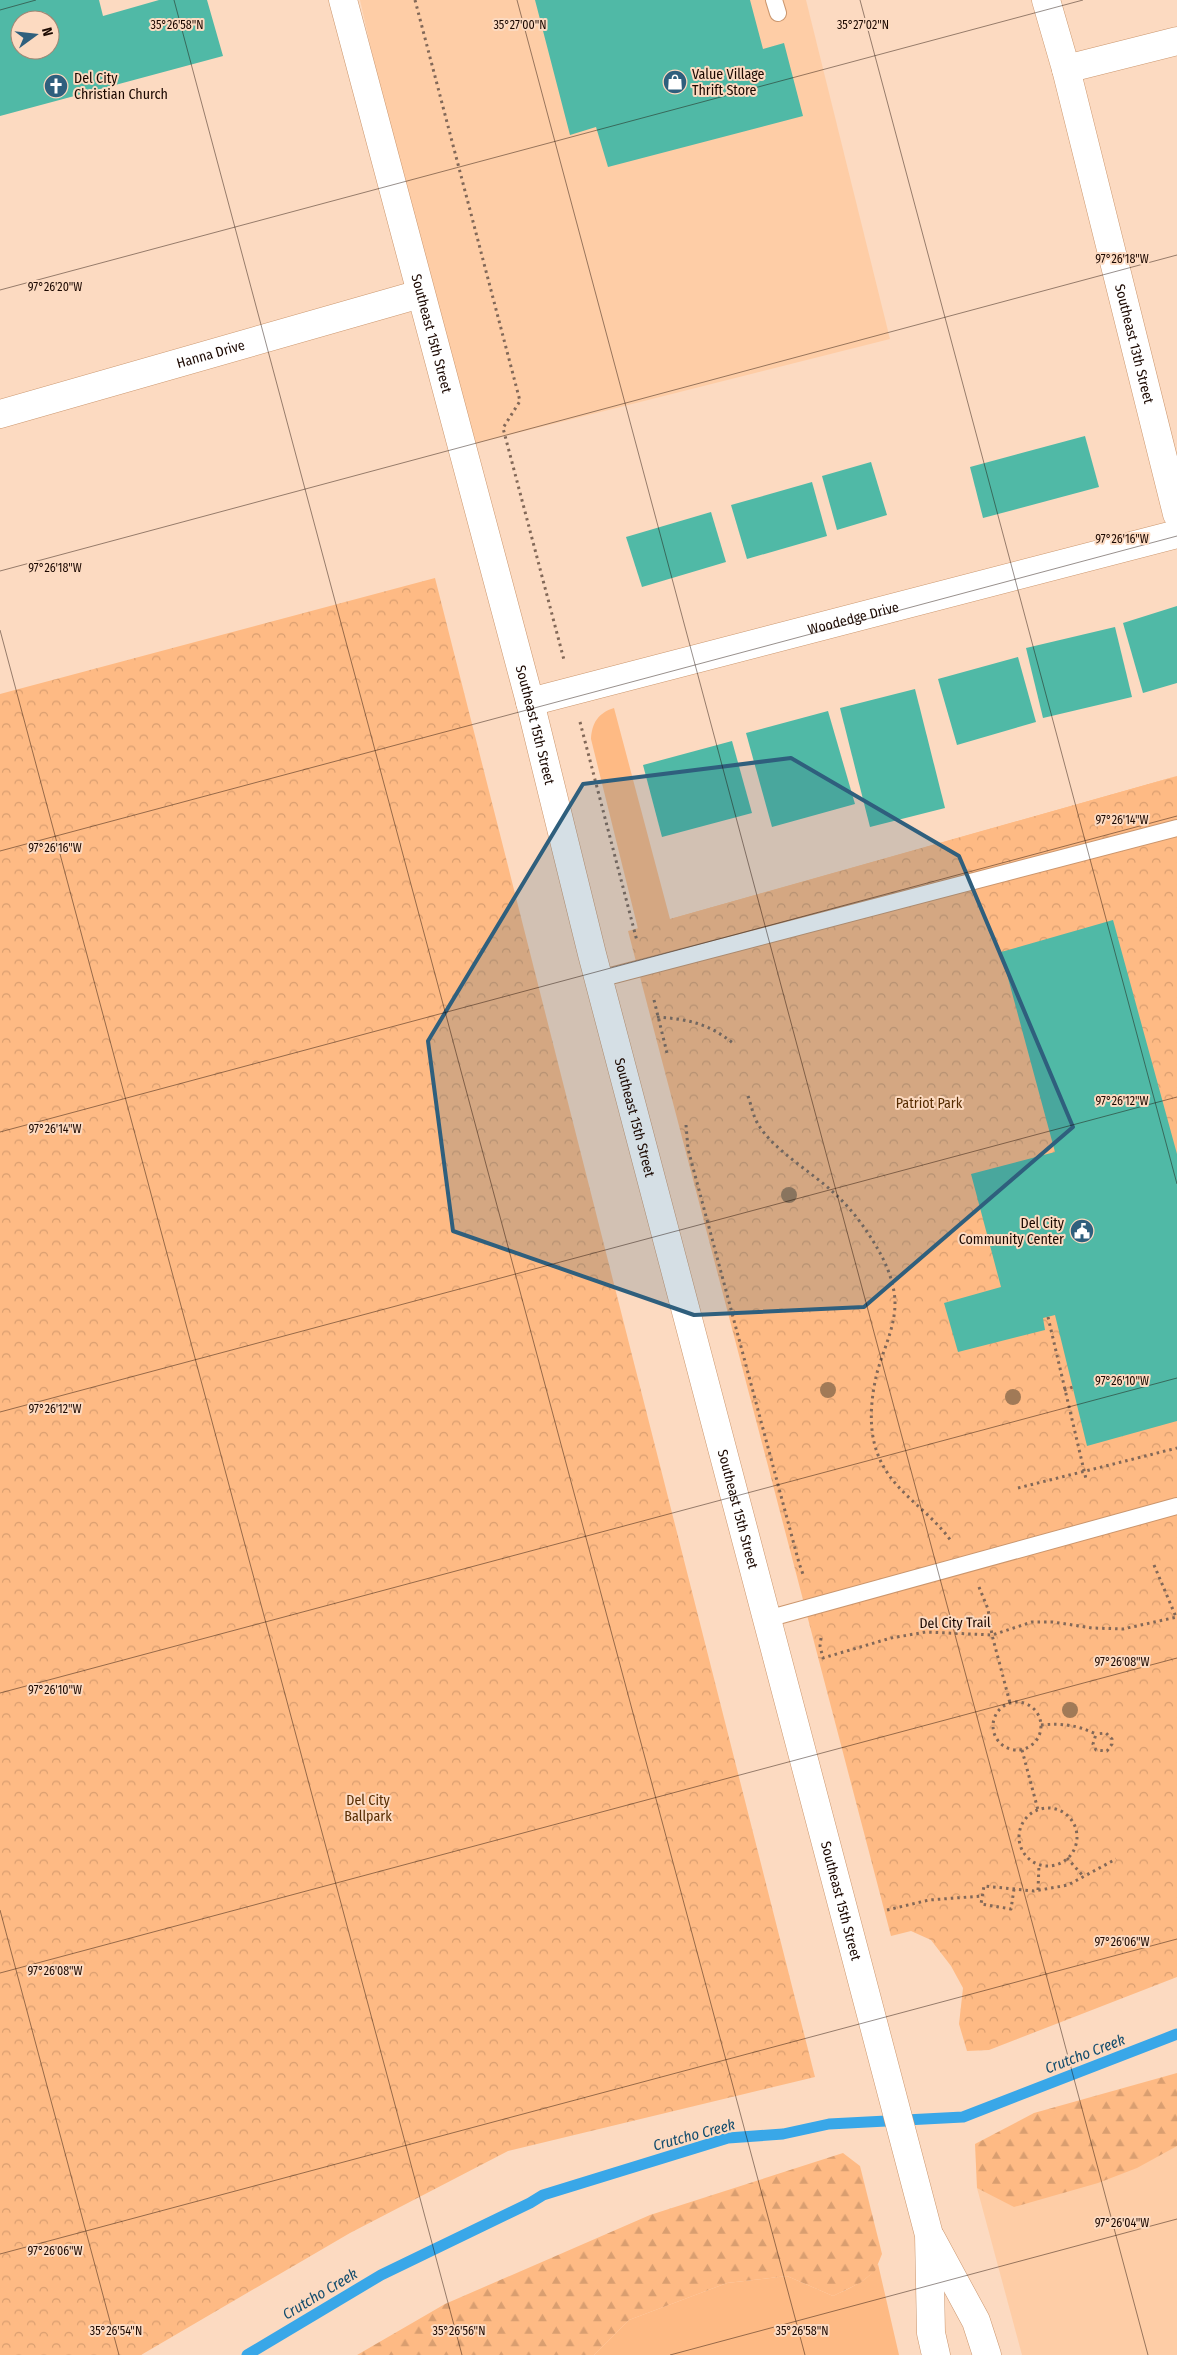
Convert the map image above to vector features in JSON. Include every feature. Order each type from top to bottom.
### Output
[{"type":"main road","name":"Southeast 15th Street","points":[[343,0],[530,702],[599,979],[929,2235],[931,2333],[936,2355]]},
{"type":"main road","name":"Southeast 13th Street","points":[[1046,0],[1066,69],[1177,514]]},
{"type":"main road","points":[[1066,69],[1177,41]]},
{"type":"main road","name":"Hanna Drive","points":[[0,414],[420,294]]},
{"type":"main road","name":"Woodedge Drive","points":[[530,702],[1177,534]]},
{"type":"main road","name":"Southeast 15th Street","points":[[929,2235],[976,2321],[987,2355]]},
{"type":"lane","points":[[599,979],[1177,828]]},
{"type":"lane","points":[[767,1619],[1177,1506]]},
{"type":"path","points":[[415,0],[520,401],[502,428],[637,940]]},
{"type":"path","points":[[654,1000],[668,1052]]},
{"type":"path","points":[[658,1017],[688,1019],[721,1033],[734,1044]]},
{"type":"path","points":[[748,1096],[758,1124],[778,1146],[835,1193],[862,1224],[880,1253],[890,1275],[895,1303],[891,1331],[876,1374],[871,1417],[876,1450],[884,1471],[897,1487],[946,1534],[954,1546]]},
{"type":"path","points":[[686,1125],[688,1149],[804,1577]]},
{"type":"path","points":[[1048,1317],[1086,1479]]},
{"type":"path","points":[[1064,1390],[1073,1387]]},
{"type":"path","points":[[1018,1488],[1177,1448]]},
{"type":"path","points":[[1154,1565],[1176,1617]]},
{"type":"path","points":[[977,1582],[988,1609],[992,1635],[1010,1703]]},
{"type":"path","name":"Del City Trail","points":[[821,1638],[820,1646],[823,1658],[891,1638],[926,1632],[992,1635],[1032,1622],[1053,1622],[1092,1628],[1123,1629],[1176,1617]]},
{"type":"path","points":[[1018,1702],[1032,1708],[1038,1714],[1041,1725],[1040,1736],[1035,1742],[1022,1750],[1007,1748],[995,1737],[993,1729],[997,1713],[1010,1703],[1018,1702]]},
{"type":"path","points":[[1041,1725],[1071,1724],[1096,1734],[1106,1733],[1112,1739],[1112,1744],[1107,1752],[1096,1750],[1093,1744],[1096,1734]]},
{"type":"path","points":[[1022,1750],[1038,1810]]},
{"type":"path","points":[[1053,1809],[1062,1812],[1074,1826],[1076,1835],[1075,1845],[1067,1858],[1057,1865],[1039,1864],[1024,1854],[1019,1835],[1021,1825],[1027,1817],[1038,1810],[1053,1809]]},
{"type":"path","points":[[1067,1858],[1084,1877]]},
{"type":"path","points":[[1014,1889],[1011,1909],[982,1904],[984,1886],[1038,1890],[1068,1885],[1116,1859]]},
{"type":"path","points":[[1038,1890],[1037,1876],[1039,1864]]},
{"type":"path","points":[[887,1910],[928,1900],[982,1896]]},
{"type":"highlighted area","points":[[791,758],[959,856],[1073,1127],[864,1307],[694,1315],[453,1231],[428,1041],[583,784]]},
{"type":"shaded area","points":[[360,0],[806,0],[890,339],[461,447]]},
{"type":"shaded area","points":[[1177,2127],[1177,2355],[1022,2355],[977,2188]]},
{"type":"green space","name":"Del City Ballpark","points":[[435,578],[815,2077],[508,2151],[350,2233],[141,2355],[0,2355],[0,694]]},
{"type":"green space","points":[[614,708],[670,919],[1177,776],[641,941],[591,739],[594,723],[608,710]]},
{"type":"green space","name":"Patriot Park","points":[[1177,776],[1177,1977],[989,2050],[967,2051],[959,2024],[963,1988],[951,1966],[931,1940],[911,1931],[891,1936],[628,931]]},
{"type":"green space","points":[[1177,2073],[1177,2146],[1137,2168],[1098,2183],[1014,2207],[977,2188],[975,2144],[1034,2113]]},
{"type":"green space","points":[[843,2153],[860,2166],[882,2254],[875,2271],[860,2283],[833,2296],[787,2276],[727,2283],[629,2320],[594,2355],[357,2355],[445,2304],[650,2215]]},
{"type":"green space","points":[[878,2264],[899,2355],[594,2355],[629,2320],[727,2283],[787,2276],[833,2296],[852,2287],[870,2275]]},
{"type":"building","name":"Del City Christian Church","points":[[0,0],[99,0],[103,16],[159,0],[207,0],[223,56],[0,116]]},
{"type":"building","name":"Value Village Thrift Store","points":[[535,0],[750,0],[763,49],[784,43],[803,116],[608,167],[596,127],[570,135]]},
{"type":"building","points":[[1085,436],[1099,487],[983,518],[970,467]]},
{"type":"building","points":[[871,462],[887,515],[837,530],[822,476]]},
{"type":"building","points":[[812,482],[827,536],[747,559],[731,505]]},
{"type":"building","points":[[711,512],[726,562],[642,587],[626,537]]},
{"type":"building","points":[[1177,606],[1177,683],[1143,693],[1123,623]]},
{"type":"building","points":[[1115,627],[1132,697],[1043,718],[1026,648]]},
{"type":"building","points":[[1018,657],[1036,722],[957,745],[938,679]]},
{"type":"building","points":[[915,689],[945,808],[870,827],[840,708]]},
{"type":"building","points":[[828,711],[855,804],[772,827],[746,733]]},
{"type":"building","points":[[732,741],[752,813],[662,837],[643,765]]},
{"type":"building","name":"Del City Community Center","points":[[1113,920],[1177,1154],[1177,1421],[1087,1446],[1055,1315],[1043,1318],[1045,1330],[958,1352],[944,1303],[1001,1287],[971,1174],[1055,1152],[1001,952]]},
{"type":"waterway","name":"Crutcho Creek","points":[[247,2355],[381,2275],[543,2195],[728,2138],[783,2134],[829,2124],[963,2117],[1177,2034]]},
{"type":"place","name":"Value Village Thrift Store","points":[[675,82]]},
{"type":"place","name":"Del City Christian Church","points":[[56,86]]},
{"type":"place","name":"Del City Community Center","points":[[1082,1231]]}]
